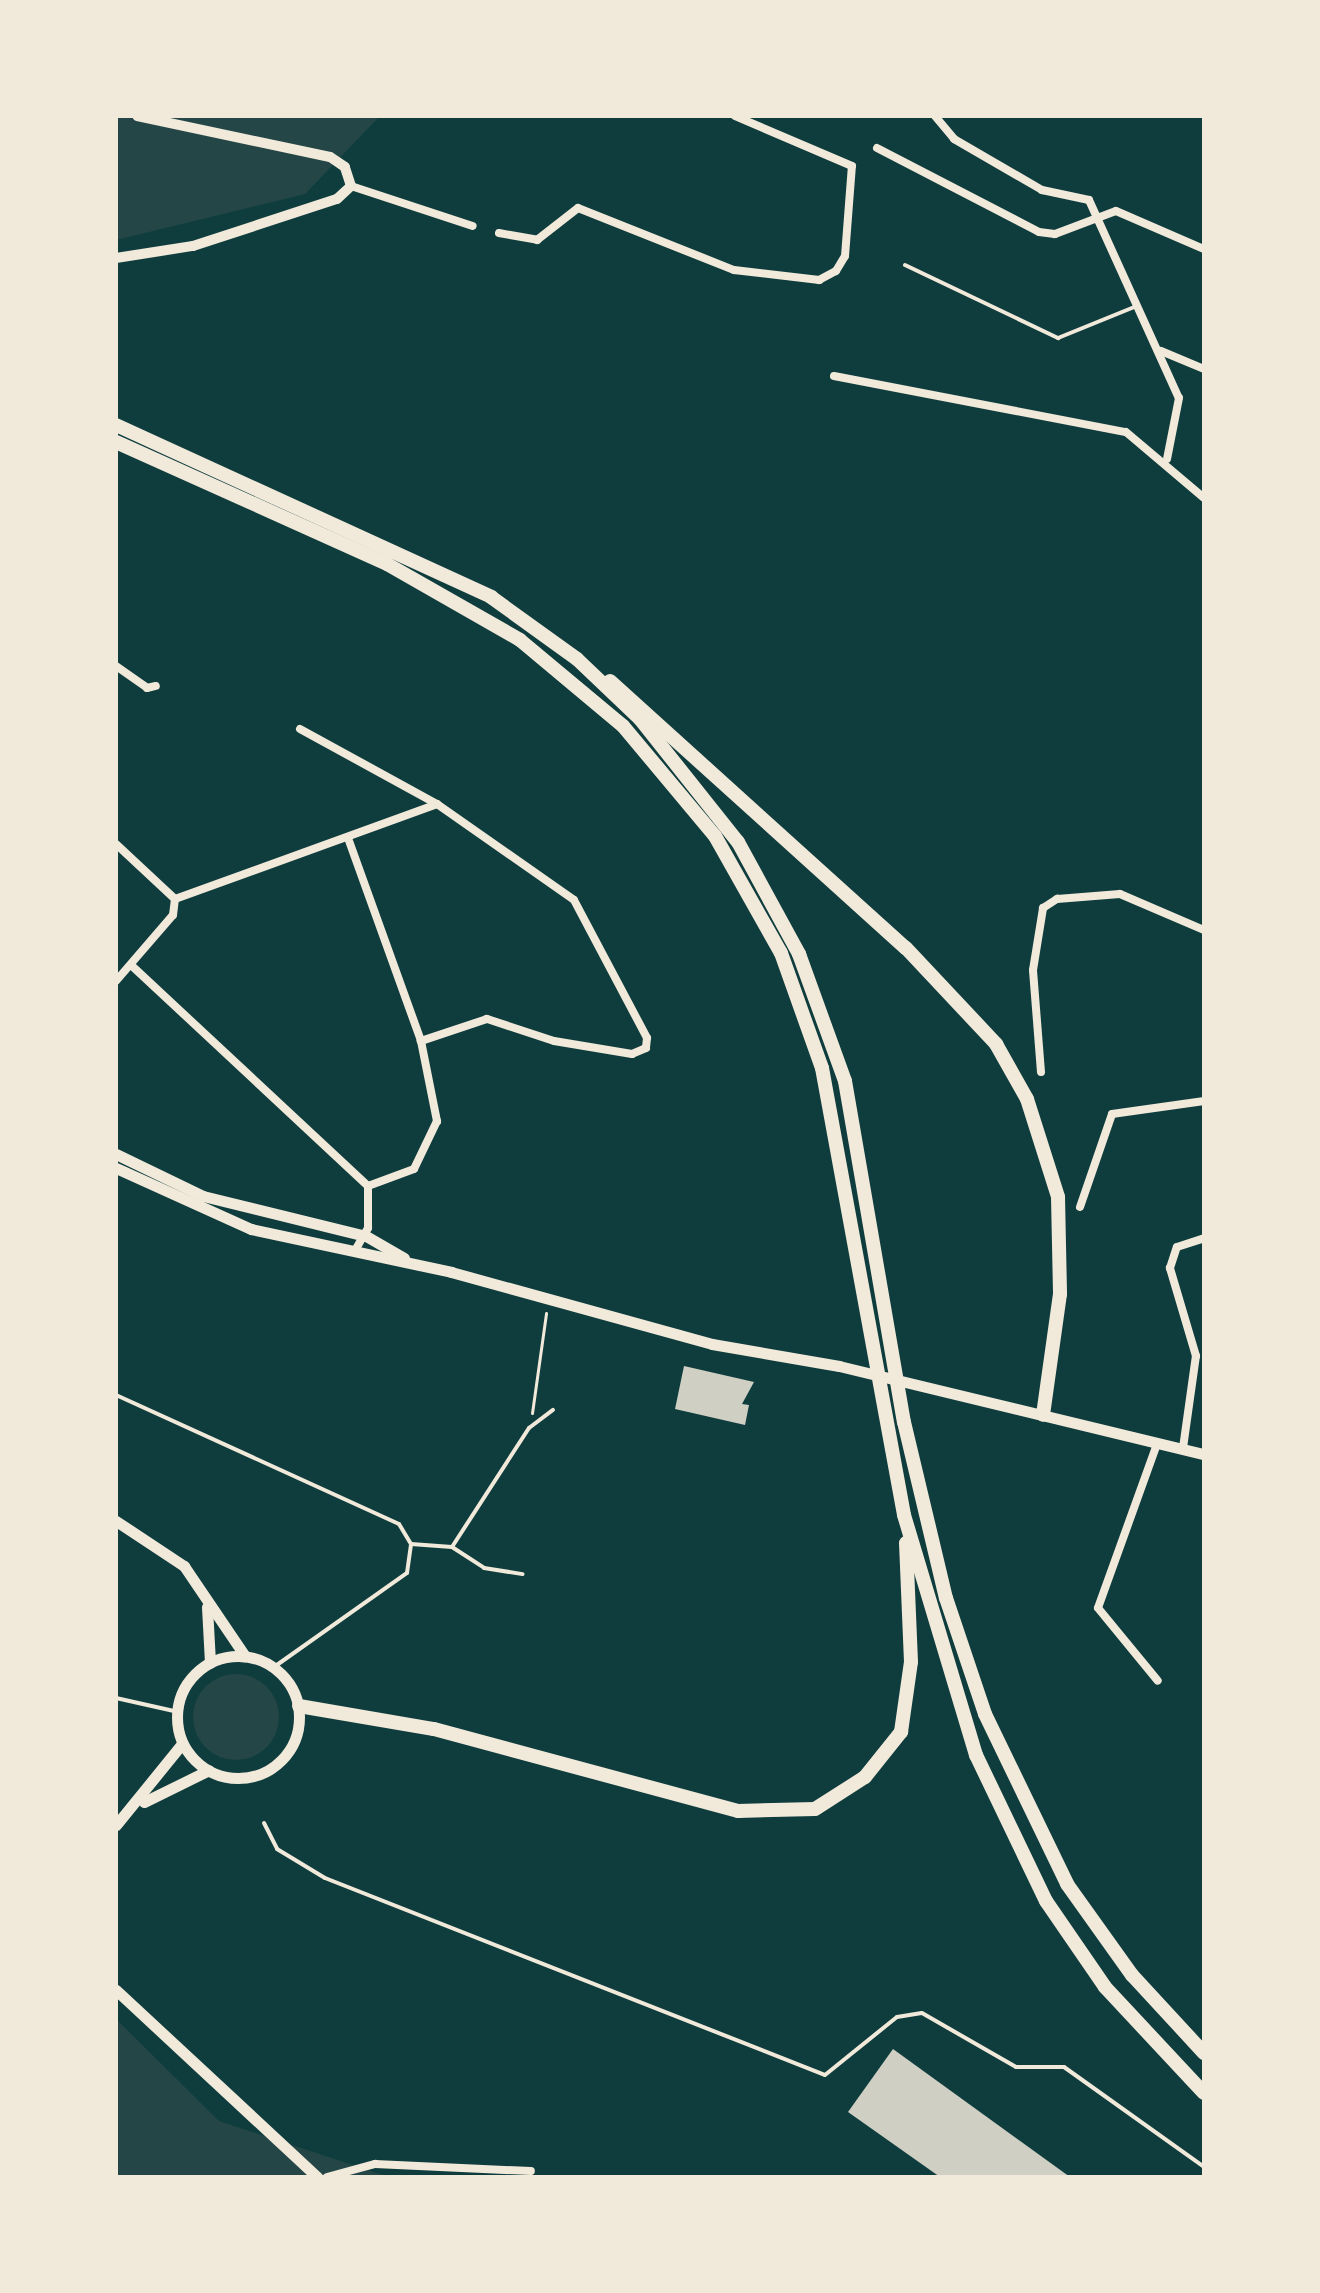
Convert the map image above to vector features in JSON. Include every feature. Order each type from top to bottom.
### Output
[{"type":"highway","points":[[116,425],[478,590],[627,693],[856,902],[996,1044],[1032,1111],[1058,1197],[1060,1294],[1043,1415]]},
{"type":"highway","points":[[116,442],[387,564],[520,640],[623,726],[715,836],[781,953],[822,1068],[904,1515],[951,1685],[1006,1824],[1046,1901],[1105,1987],[1204,2093]]},
{"type":"highway","points":[[577,659],[686,771],[738,842],[799,954],[845,1081],[904,1422],[946,1598],[985,1714],[1067,1884],[1132,1975],[1204,2053]]},
{"type":"highway","points":[[299,1706],[434,1729],[738,1811],[815,1809],[865,1777],[901,1732],[911,1662],[904,1515]]},
{"type":"main road","points":[[116,1154],[203,1196],[366,1236],[411,1263]]},
{"type":"main road","points":[[116,1168],[251,1229],[356,1249],[712,1344],[839,1366],[1204,1454]]},
{"type":"main road","points":[[116,1521],[184,1566],[207,1606],[245,1656],[274,1667],[299,1706],[292,1745],[270,1768],[236,1777],[209,1770],[181,1745]]},
{"type":"main road","points":[[207,1606],[210,1663]]},
{"type":"main road","points":[[116,1825],[134,1808],[181,1745],[178,1712],[184,1688],[210,1663],[245,1656]]},
{"type":"main road","points":[[134,1808],[209,1770]]},
{"type":"main road","points":[[116,1990],[317,2177]]},
{"type":"street","points":[[137,116],[330,157],[345,167],[351,186]]},
{"type":"street","points":[[499,233],[537,240],[578,208],[734,270],[819,280],[845,256],[852,166],[735,116]]},
{"type":"street","points":[[935,116],[954,139],[1042,190],[1089,200],[1161,351],[1179,398],[1167,459]]},
{"type":"street","points":[[877,148],[1039,232],[1055,234],[1116,211],[1204,249]]},
{"type":"street","points":[[351,186],[473,226]]},
{"type":"street","points":[[116,258],[193,246],[337,199],[351,186]]},
{"type":"street","points":[[1161,351],[1204,369]]},
{"type":"street","points":[[834,376],[1126,432],[1167,459],[1204,498]]},
{"type":"street","points":[[116,666],[147,688],[156,686]]},
{"type":"street","points":[[300,729],[437,804],[574,900],[647,1038],[646,1048],[632,1054],[554,1041],[487,1019],[421,1041]]},
{"type":"street","points":[[175,899],[437,804]]},
{"type":"street","points":[[348,838],[421,1041],[437,1121],[414,1169],[368,1186]]},
{"type":"street","points":[[116,844],[175,899]]},
{"type":"street","points":[[1041,1072],[1033,970],[1043,908],[1057,899],[1120,894],[1204,930]]},
{"type":"street","points":[[116,981],[173,915],[175,899]]},
{"type":"street","points":[[131,965],[368,1186],[366,1236],[356,1249]]},
{"type":"street","points":[[1080,1207],[1112,1114],[1204,1101]]},
{"type":"street","points":[[1183,1448],[1196,1356],[1170,1268],[1177,1247],[1204,1238]]},
{"type":"street","points":[[1157,1444],[1098,1608],[1158,1681]]},
{"type":"street","points":[[327,2177],[375,2164],[531,2171]]},
{"type":"lane","points":[[905,265],[1058,338],[1140,305]]},
{"type":"lane","points":[[116,1395],[399,1524],[411,1544],[407,1573],[274,1667]]},
{"type":"lane","points":[[452,1547],[529,1428],[553,1410]]},
{"type":"lane","points":[[411,1544],[452,1547],[484,1568],[523,1574]]},
{"type":"lane","points":[[116,1698],[178,1712]]},
{"type":"lane","points":[[264,1823],[277,1849],[325,1878],[825,2075],[897,2017],[922,2013],[1016,2067],[1064,2067],[1204,2167]]},
{"type":"path","points":[[529,1428],[548,1298]]},
{"type":"shaded area","points":[[116,116],[380,116],[305,194],[116,240]]},
{"type":"shaded area","points":[[236,1674],[252,1678],[266,1687],[275,1701],[279,1717],[275,1733],[266,1747],[252,1756],[236,1760],[220,1756],[206,1747],[197,1733],[193,1717],[197,1701],[206,1687],[220,1678]]},
{"type":"shaded area","points":[[116,2019],[219,2121],[389,2177],[116,2177]]},
{"type":"building","points":[[684,1366],[754,1382],[742,1404],[749,1405],[745,1425],[675,1409]]},
{"type":"building","points":[[893,2049],[1070,2177],[940,2177],[848,2112]]}]
